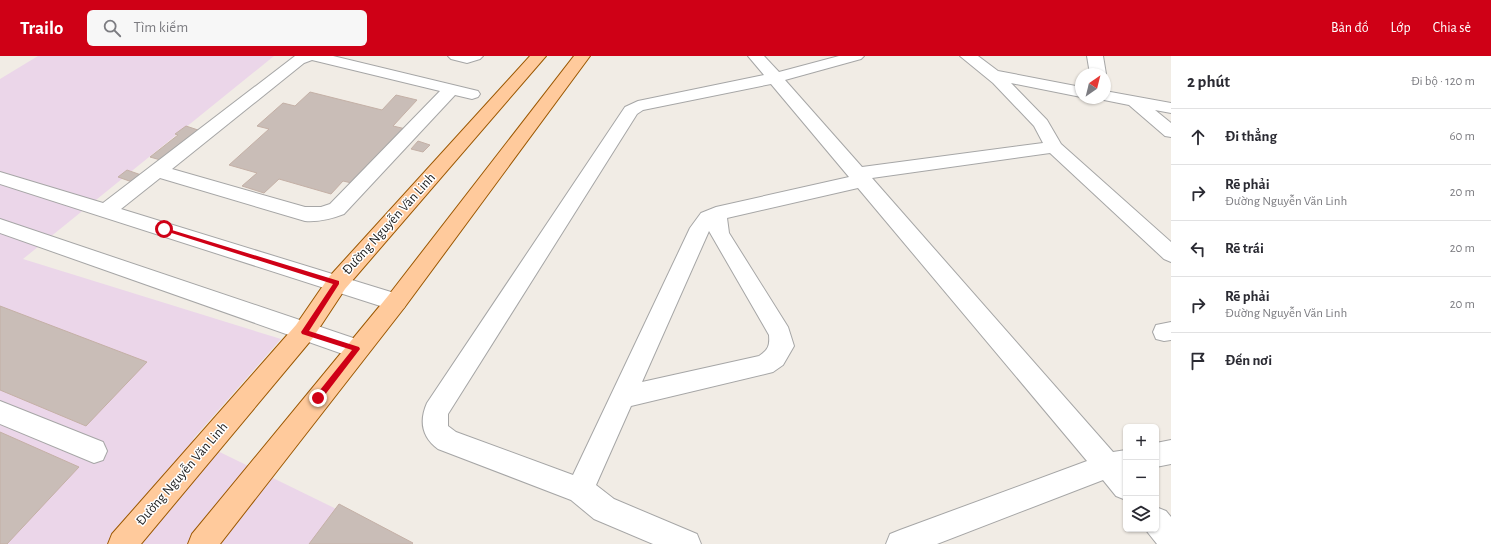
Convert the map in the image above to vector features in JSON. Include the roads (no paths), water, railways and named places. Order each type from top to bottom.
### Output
[{"type":"main road","name":"Đường Nguyễn Văn Linh","points":[[122,544],[304,332],[337,283],[538,56]]},
{"type":"main road","points":[[202,544],[396,302],[582,56]]},
{"type":"street","points":[[106,211],[299,60],[309,56]]},
{"type":"street","points":[[314,56],[472,94]]},
{"type":"street","points":[[456,56],[467,58],[475,56]]},
{"type":"street","points":[[756,56],[861,177],[1117,464],[1123,479]]},
{"type":"street","points":[[687,544],[604,509],[580,490],[448,441],[437,433],[435,429],[434,425],[436,411],[631,111],[642,105],[775,78],[856,56]]},
{"type":"street","points":[[968,56],[992,75],[1041,124],[1054,147],[1171,254]]},
{"type":"street","points":[[1095,56],[1097,68]]},
{"type":"street","points":[[992,75],[1075,91]]},
{"type":"street","points":[[157,171],[305,214],[319,215],[327,213],[337,209],[452,89]]},
{"type":"street","points":[[1111,97],[1171,108]]},
{"type":"street","points":[[1135,102],[1171,132]]},
{"type":"street","points":[[580,490],[700,228],[708,218],[716,214],[861,177],[1054,147]]},
{"type":"street","points":[[0,178],[396,302]]},
{"type":"street","points":[[623,397],[765,365],[775,358],[782,346],[780,334],[719,234],[716,214]]},
{"type":"street","points":[[0,226],[357,349]]},
{"type":"street","points":[[0,412],[94,451]]},
{"type":"street","points":[[1159,454],[1171,452]]},
{"type":"street","points":[[900,544],[1117,464]]},
{"type":"street","points":[[1159,524],[1171,538]]}]
